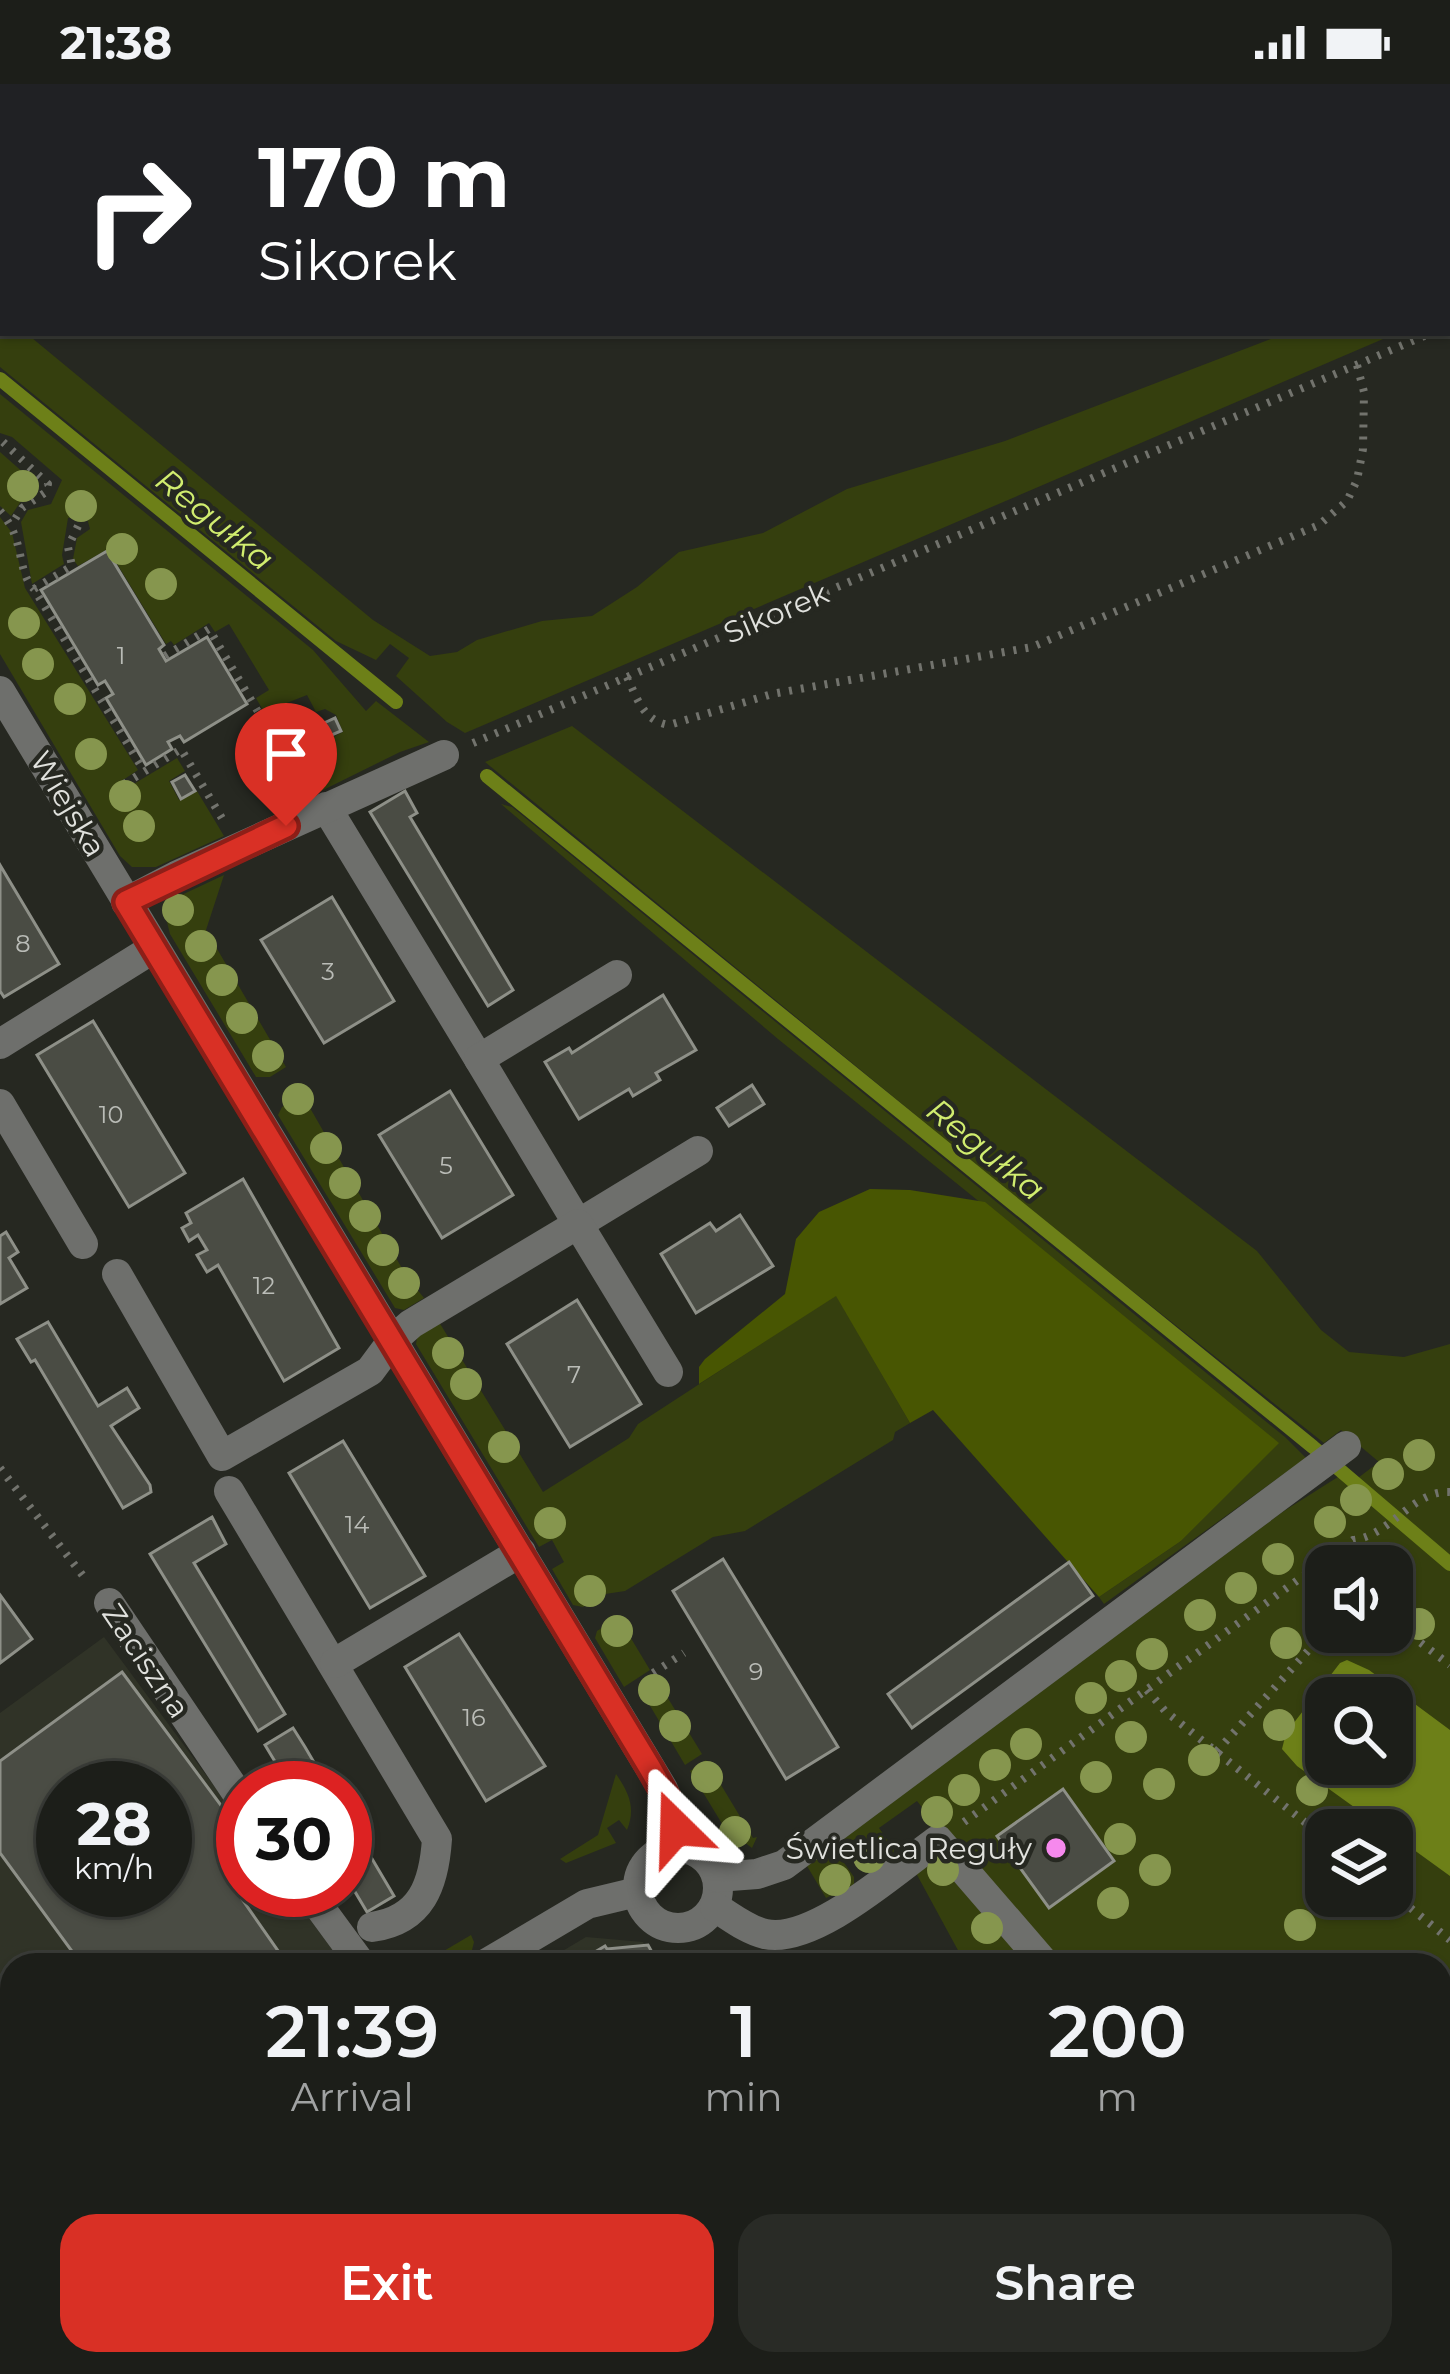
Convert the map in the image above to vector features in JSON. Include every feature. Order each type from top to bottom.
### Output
[{"type":"street","name":"Wiejska","points":[[0,691],[663,1789],[678,1848]]},
{"type":"street","points":[[126,902],[444,755]]},
{"type":"street","points":[[326,808],[668,1372]]},
{"type":"street","points":[[0,1044],[154,948]]},
{"type":"street","points":[[479,1059],[617,975]]},
{"type":"street","points":[[0,1104],[82,1244]]},
{"type":"street","points":[[117,1274],[223,1456],[370,1371],[411,1324],[698,1150]]},
{"type":"street","points":[[1036,1953],[938,1840],[819,1924],[796,1933],[758,1933],[716,1892],[706,1859],[678,1848],[648,1861],[638,1881],[647,1915],[668,1928],[693,1926],[716,1892],[784,1865],[1346,1446]]},
{"type":"street","points":[[229,1491],[437,1839],[435,1874],[420,1904],[397,1920],[372,1928]]},
{"type":"street","points":[[335,1664],[521,1552]]},
{"type":"street","name":"Zaciszna","points":[[109,1603],[216,1762]]},
{"type":"street","points":[[504,1953],[587,1904],[638,1892]]},
{"type":"street","points":[[327,1917],[353,1953]]},
{"type":"path","name":"Sikorek","points":[[444,755],[1424,336]]},
{"type":"path","points":[[627,677],[645,713],[669,725],[772,694],[1033,647],[1168,591],[1319,525],[1347,501],[1358,480],[1364,449],[1364,392],[1358,365]]},
{"type":"path","points":[[3,442],[48,484],[46,492],[22,508],[12,524]]},
{"type":"path","points":[[0,511],[12,524],[22,551],[26,582],[144,772]]},
{"type":"path","points":[[34,589],[72,566],[68,547],[77,526]]},
{"type":"path","points":[[165,656],[209,629],[270,732]]},
{"type":"path","points":[[124,784],[181,749],[236,849]]},
{"type":"path","name":"Zaciszna","points":[[0,1468],[77,1572],[109,1603]]},
{"type":"path","points":[[1347,1545],[1371,1538],[1436,1492],[1450,1492]]},
{"type":"path","points":[[938,1840],[1305,1578]]},
{"type":"path","points":[[1413,1637],[1450,1665]]},
{"type":"path","points":[[653,1673],[684,1653]]},
{"type":"path","points":[[1217,1751],[1307,1653]]},
{"type":"path","points":[[1147,1690],[1165,1711],[1305,1822]]},
{"type":"path","points":[[1413,1910],[1450,1940]]},
{"type":"shaded area","points":[[0,336],[30,336],[373,620],[430,656],[457,652],[477,640],[542,621],[592,616],[679,552],[763,533],[847,489],[1005,441],[1278,336],[1390,336],[465,733],[396,676],[409,658],[390,644],[376,660],[336,641],[0,367]]},
{"type":"shaded area","points":[[0,394],[313,650],[366,711],[376,701],[429,742],[311,796],[302,793],[284,780],[269,750],[274,745],[288,774],[333,756],[327,740],[343,732],[336,715],[325,709],[316,712],[307,695],[264,712],[256,698],[269,690],[229,624],[215,632],[209,623],[174,645],[166,644],[108,549],[78,566],[73,559],[77,538],[90,529],[81,515],[68,518],[64,564],[32,584],[21,522],[28,510],[51,504],[62,480],[12,437],[0,433]]},
{"type":"shaded area","points":[[0,452],[34,482],[11,516],[0,506]]},
{"type":"shaded area","points":[[0,517],[12,533],[25,588],[138,770],[123,780],[127,788],[177,758],[185,771],[169,781],[179,800],[197,791],[224,836],[156,867],[132,867],[120,856],[0,654]]},
{"type":"shaded area","points":[[572,726],[1257,1251],[1321,1330],[1349,1352],[1404,1357],[1450,1344],[1450,1953],[959,1953],[916,1873],[953,1844],[917,1801],[879,1828],[894,1849],[893,1858],[877,1870],[867,1868],[853,1848],[840,1857],[854,1877],[854,1886],[826,1898],[807,1866],[1281,1513],[1341,1475],[1350,1484],[1379,1462],[1341,1430],[1324,1443],[1062,1235],[485,762]]},
{"type":"shaded area","points":[[501,804],[512,807],[1306,1458],[1104,1604],[1099,1597],[1181,1541],[1278,1443],[778,1039]]},
{"type":"shaded area","points":[[224,875],[206,930],[286,1067],[270,1077],[256,1077],[170,934],[166,918],[173,899]]},
{"type":"shaded area","points":[[302,1094],[407,1277],[424,1298],[404,1310],[395,1308],[278,1115]]},
{"type":"shaded area","points":[[870,1189],[985,1202],[1279,1443],[1181,1541],[1099,1597],[933,1410],[910,1423],[836,1296],[699,1384],[699,1367],[705,1359],[785,1294],[796,1239],[819,1212]]},
{"type":"shaded area","points":[[836,1295],[910,1423],[895,1432],[893,1440],[745,1531],[713,1537],[625,1591],[605,1594],[583,1607],[573,1605],[552,1569],[564,1562],[552,1540],[539,1547],[416,1344],[418,1333],[439,1322],[543,1492]]},
{"type":"shaded area","points":[[616,1619],[650,1670],[624,1687],[595,1638],[597,1631]]},
{"type":"shaded area","points":[[104,1637],[216,1788],[216,1917],[311,1917],[338,1953],[0,1953],[0,1713]]},
{"type":"shaded area","points":[[1347,1660],[1378,1677],[1329,1677]]},
{"type":"shaded area","points":[[655,1677],[702,1754],[685,1765],[639,1687]]},
{"type":"shaded area","points":[[1413,1703],[1450,1730],[1450,1876],[1413,1849],[1413,1809],[1357,1809],[1323,1785],[1413,1785]]},
{"type":"shaded area","points":[[1305,1708],[1305,1772],[1282,1749],[1286,1733]]},
{"type":"shaded area","points":[[706,1760],[753,1838],[757,1837],[752,1848],[724,1827],[690,1771]]},
{"type":"shaded area","points":[[616,1774],[630,1801],[627,1830],[619,1820],[607,1828],[616,1843],[566,1863],[560,1859],[598,1835]]},
{"type":"shaded area","points":[[471,1935],[474,1942],[467,1953],[440,1953]]},
{"type":"shaded area","points":[[586,1937],[643,1942],[651,1953],[559,1953]]},
{"type":"building","points":[[107,551],[164,645],[159,649],[166,661],[207,637],[247,704],[184,742],[180,736],[168,742],[172,749],[146,765],[106,698],[113,694],[105,681],[98,685],[41,590]]},
{"type":"building","points":[[335,718],[341,731],[327,737],[322,724]]},
{"type":"building","points":[[185,775],[195,791],[181,799],[172,782]]},
{"type":"building","points":[[405,791],[417,813],[410,817],[513,990],[488,1006],[370,812]]},
{"type":"building","points":[[0,865],[59,964],[4,997],[0,991]]},
{"type":"building","points":[[332,897],[394,1001],[324,1043],[261,940]]},
{"type":"building","points":[[663,995],[696,1050],[656,1073],[660,1080],[633,1096],[629,1089],[579,1119],[545,1062],[569,1048],[572,1053]]},
{"type":"building","points":[[93,1021],[185,1173],[129,1207],[37,1055]]},
{"type":"building","points":[[752,1085],[764,1104],[729,1126],[717,1108]]},
{"type":"building","points":[[450,1091],[513,1195],[442,1238],[379,1135]]},
{"type":"building","points":[[243,1179],[339,1348],[284,1381],[218,1265],[207,1272],[197,1255],[207,1250],[198,1235],[189,1241],[182,1228],[191,1223],[186,1213]]},
{"type":"building","points":[[740,1215],[773,1266],[696,1313],[661,1254],[710,1223],[716,1231]]},
{"type":"building","points":[[6,1232],[18,1252],[9,1258],[27,1288],[0,1304],[0,1236]]},
{"type":"building","points":[[577,1300],[641,1404],[570,1447],[507,1344]]},
{"type":"building","points":[[48,1322],[98,1406],[127,1388],[139,1408],[111,1426],[151,1492],[123,1508],[35,1360],[31,1362],[17,1339]]},
{"type":"building","points":[[343,1441],[425,1576],[370,1608],[289,1473]]},
{"type":"building","points":[[212,1517],[226,1544],[194,1563],[285,1714],[258,1731],[150,1554]]},
{"type":"building","points":[[723,1559],[838,1747],[786,1779],[673,1591]]},
{"type":"building","points":[[1069,1562],[1093,1596],[912,1728],[888,1694]]},
{"type":"building","points":[[0,1595],[32,1639],[0,1663]]},
{"type":"building","points":[[459,1634],[545,1766],[486,1801],[405,1667]]},
{"type":"building","points":[[122,1672],[188,1761],[36,1761],[36,1902],[0,1853],[0,1761]]},
{"type":"building","points":[[293,1728],[313,1761],[275,1761],[265,1745]]},
{"type":"building","points":[[192,1766],[216,1799],[216,1917],[255,1917],[280,1953],[73,1953],[47,1917],[192,1917]]},
{"type":"building","name":"Świetlica Reguły","points":[[1063,1789],[1114,1861],[1049,1908],[997,1836]]},
{"type":"building","points":[[372,1859],[394,1896],[372,1909]]},
{"type":"building","points":[[648,1945],[652,1953],[593,1953]]},
{"type":"waterway","name":"Regułka","points":[[0,379],[396,702]]},
{"type":"waterway","name":"Regułka","points":[[487,776],[1313,1447],[1450,1564]]},
{"type":"place","name":"Świetlica Reguły","points":[[1056,1848]]},
{"type":"route","points":[[286,826],[126,902],[650,1768],[667,1798],[676,1828]]}]
